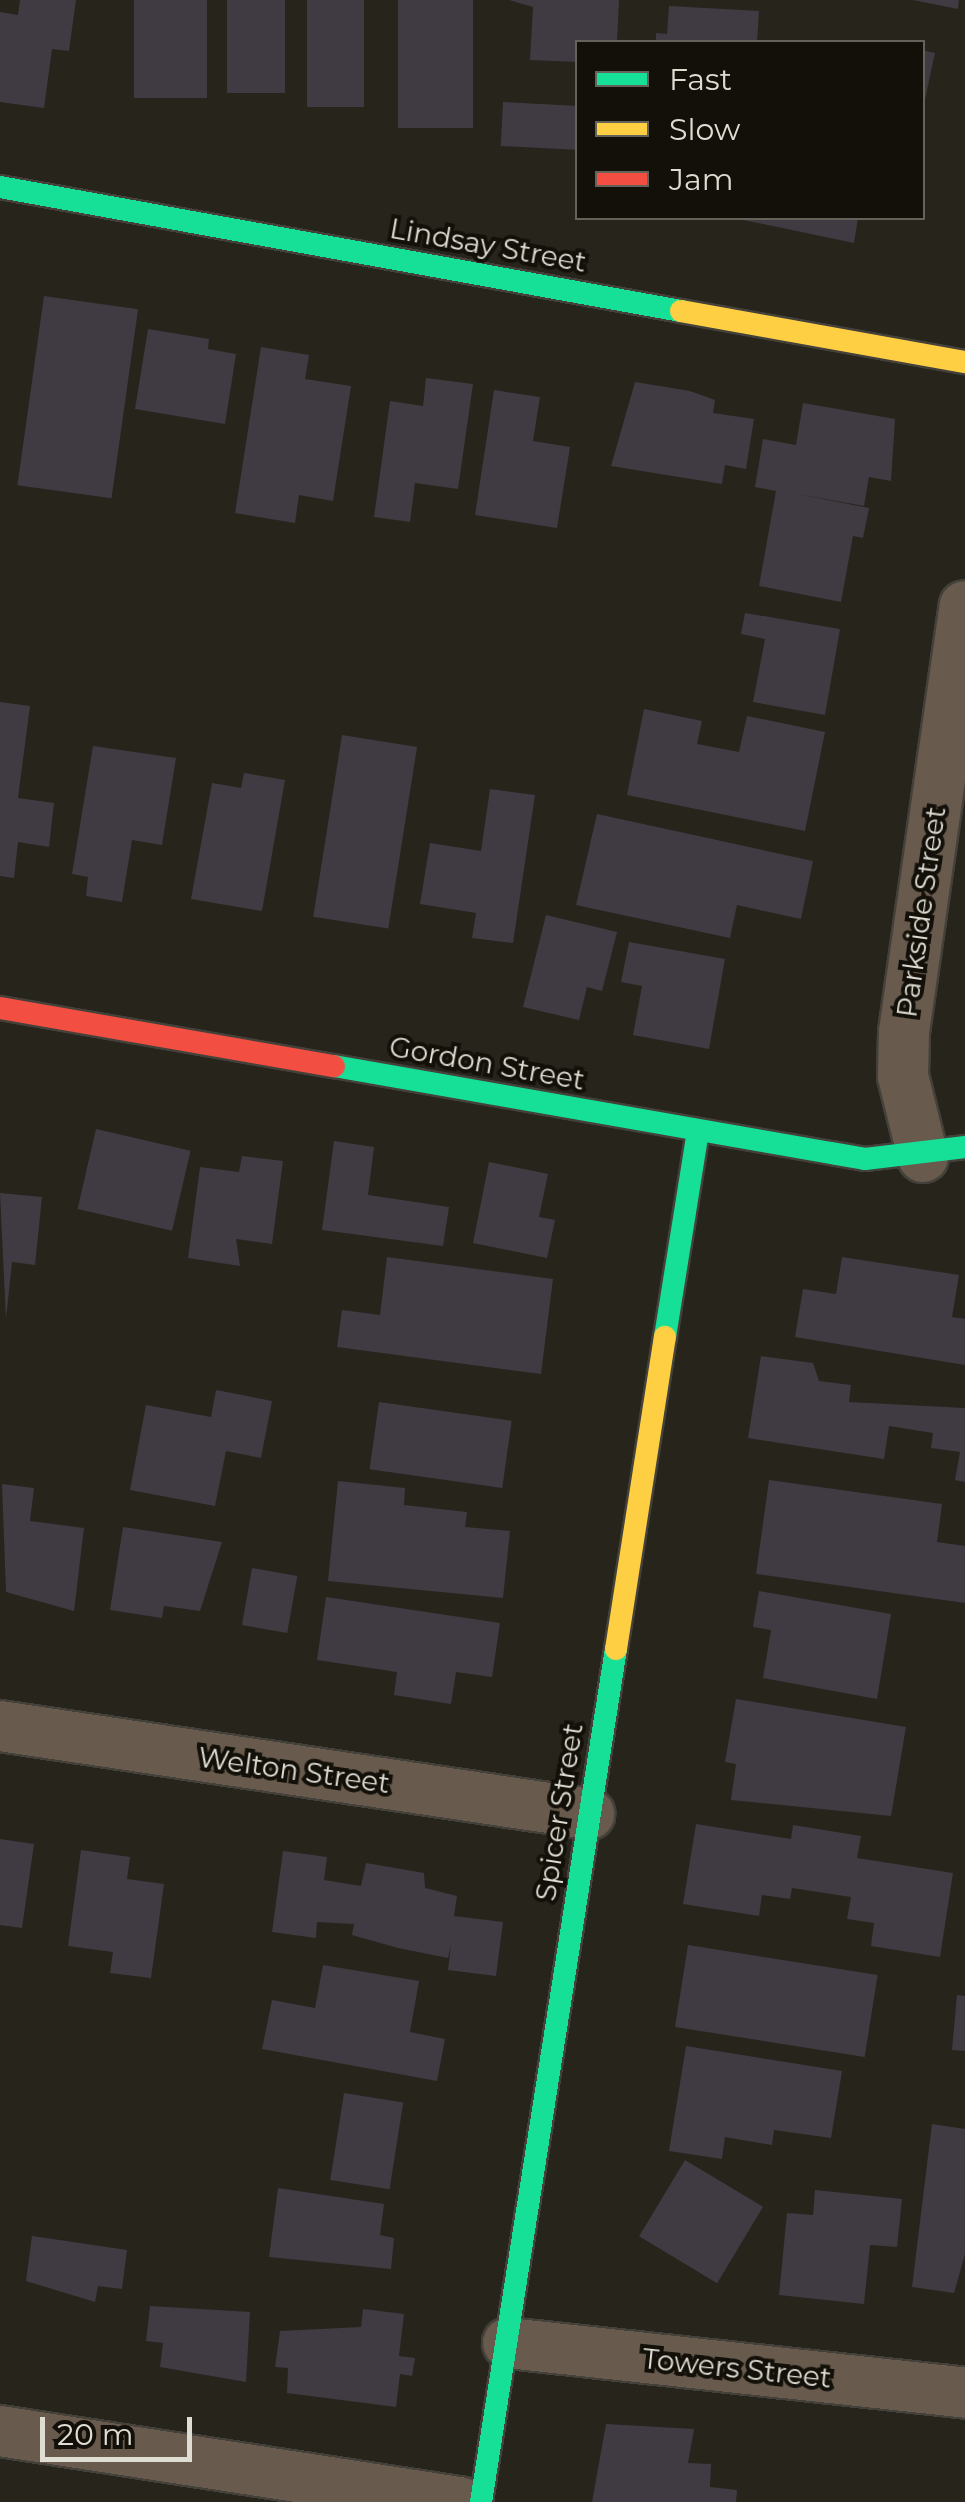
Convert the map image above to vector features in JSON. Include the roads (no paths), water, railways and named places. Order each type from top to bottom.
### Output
[{"type":"street","name":"Lindsay Street","points":[[0,187],[965,362]]},
{"type":"street","name":"Parkside Street","points":[[944,1152],[902,1076],[904,1032],[965,606]]},
{"type":"street","name":"Gordon Street","points":[[0,1008],[865,1159],[944,1152]]},
{"type":"street","name":"Spicer Street","points":[[481,2502],[698,1131]]},
{"type":"street","name":"Welton Street","points":[[0,1726],[589,1814]]},
{"type":"street","name":"Towers Street","points":[[508,2343],[965,2393]]},
{"type":"street","points":[[0,2431],[462,2502]]}]
